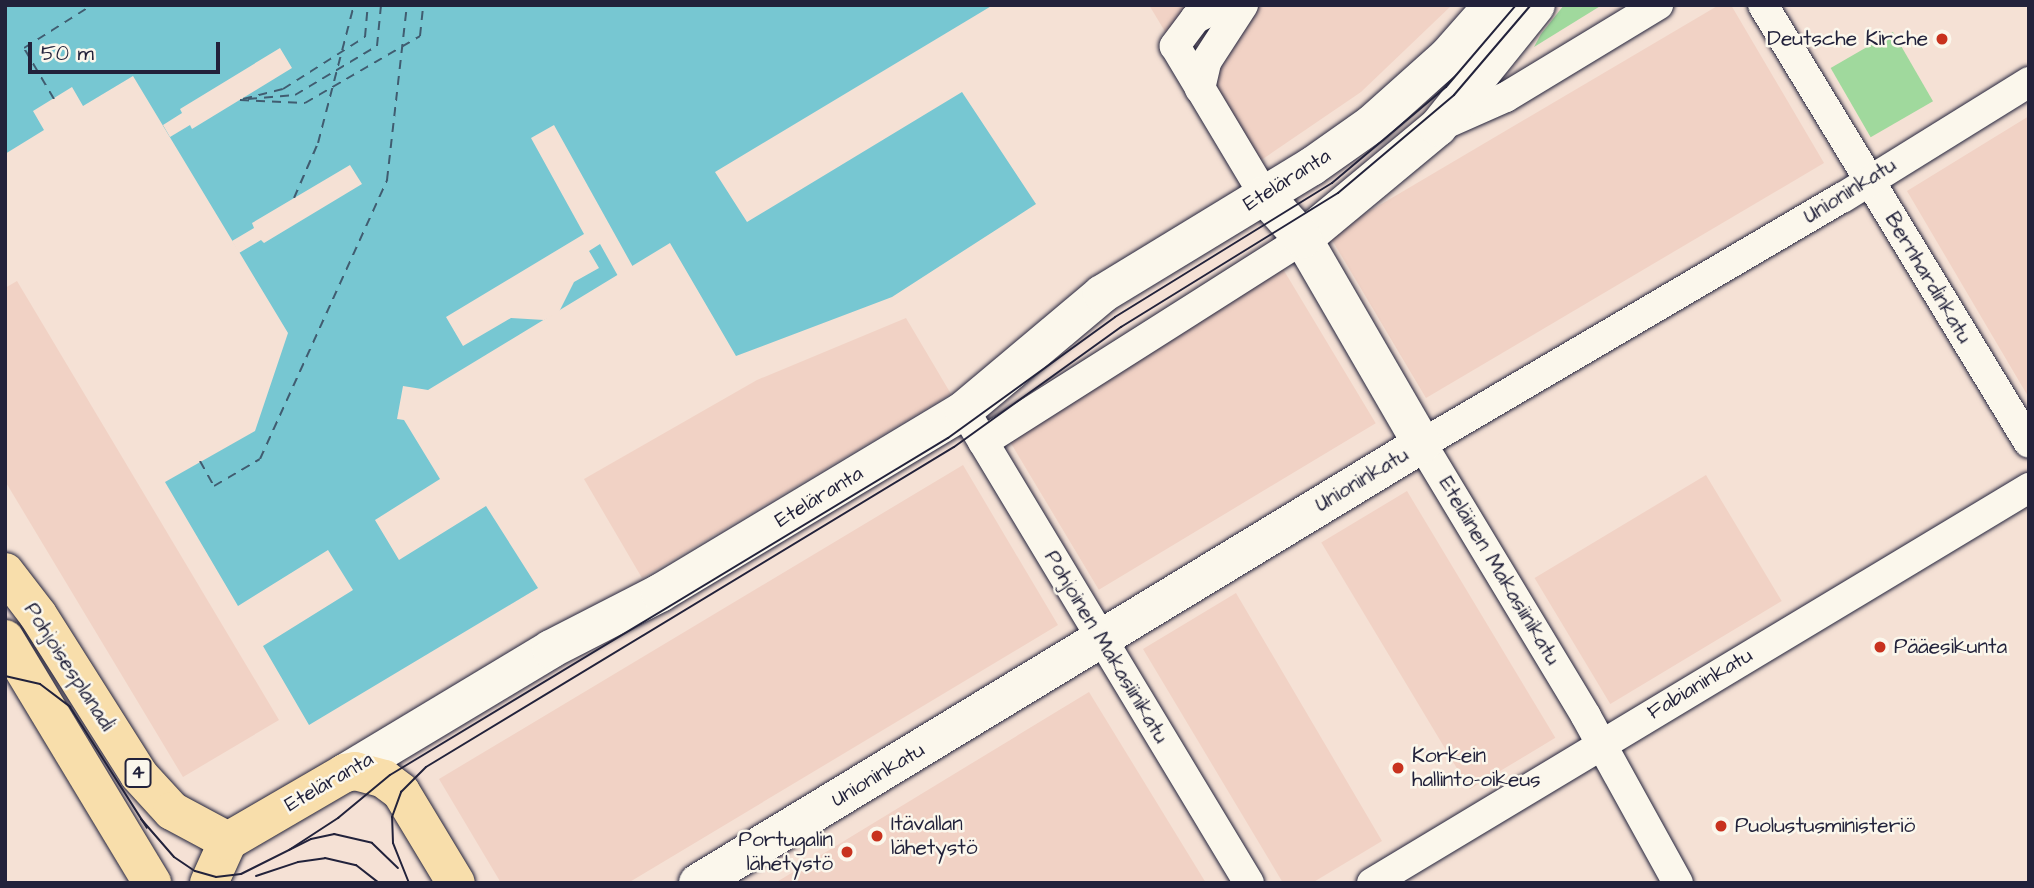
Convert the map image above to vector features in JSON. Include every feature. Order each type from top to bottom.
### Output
[{"type":"main road","name":"Eteläranta","points":[[228,841],[551,649],[660,593],[964,410],[1102,294],[1345,144],[1419,84],[1493,5]]},
{"type":"main road","points":[[1303,239],[1438,127],[1536,5]]},
{"type":"main road","name":"Eteläinen Makasiinikatu","points":[[1264,195],[1303,239],[1422,444]]},
{"type":"main road","name":"Unioninkatu","points":[[698,883],[1422,444]]},
{"type":"main road","name":"Pohjoisesplanadi","points":[[5,572],[38,615],[139,775],[172,811],[228,841]]},
{"type":"main road","name":"Pohjoisesplanadi","points":[[5,639],[152,883]]},
{"type":"main road","points":[[345,773],[375,775],[401,792],[456,883]]},
{"type":"main road","points":[[209,883],[228,841]]},
{"type":"street","points":[[1222,5],[1195,19],[1175,46],[1264,195]]},
{"type":"street","points":[[1200,89],[1206,62],[1243,5]]},
{"type":"street","points":[[1438,127],[1506,97],[1658,5]]},
{"type":"street","name":"Bernhardinkatu","points":[[1763,5],[2029,443]]},
{"type":"street","name":"Unioninkatu","points":[[1422,444],[1868,181],[2029,82]]},
{"type":"street","points":[[983,442],[1303,239]]},
{"type":"street","name":"Pohjoinen Makasiinikatu","points":[[964,410],[1249,883]]},
{"type":"street","name":"Eteläinen Makasiinikatu","points":[[1422,444],[1601,744],[1678,883]]},
{"type":"street","name":"Fabianinkatu","points":[[1371,883],[2029,488]]},
{"type":"shaded area","points":[[1149,5],[1452,5],[1361,92],[1248,169]]},
{"type":"shaded area","points":[[1719,5],[1731,5],[1824,163],[1426,398],[1329,235]]},
{"type":"shaded area","points":[[2029,116],[2029,398],[1907,191]]},
{"type":"shaded area","points":[[1283,269],[1376,423],[1099,590],[1006,435]]},
{"type":"shaded area","points":[[17,281],[279,720],[183,777],[5,481],[5,288]]},
{"type":"shaded area","points":[[906,318],[951,394],[642,578],[584,479],[757,380]]},
{"type":"shaded area","points":[[963,465],[1058,625],[628,883],[501,883],[439,779]]},
{"type":"shaded area","points":[[1706,475],[1782,601],[1610,704],[1535,578]]},
{"type":"shaded area","points":[[1407,491],[1555,738],[1470,789],[1321,543]]},
{"type":"shaded area","points":[[1236,593],[1382,841],[1312,883],[1283,883],[1143,649]]},
{"type":"shaded area","points":[[1089,692],[1206,883],[775,883],[1084,695]]},
{"type":"green space","points":[[1564,5],[1602,5],[1534,47],[1541,34]]},
{"type":"green space","points":[[1893,32],[1933,101],[1871,137],[1831,68]]},
{"type":"water","points":[[5,5],[993,5],[715,172],[747,222],[962,92],[1036,204],[892,297],[736,356],[670,243],[428,390],[403,386],[397,419],[404,420],[440,479],[375,520],[399,560],[486,506],[538,588],[309,725],[263,646],[353,590],[328,550],[238,606],[165,482],[255,431],[288,333],[133,76],[83,106],[72,87],[33,111],[44,130],[5,154]]},
{"type":"pier","points":[[280,48],[292,68],[192,129],[190,125],[170,137],[163,125],[182,113],[180,109]]},
{"type":"pier","points":[[554,125],[633,267],[618,276],[600,244],[589,251],[599,268],[574,282],[559,312],[544,320],[511,318],[463,346],[446,317],[584,234],[531,138]]},
{"type":"pier","points":[[350,165],[362,184],[264,243],[261,240],[239,253],[232,241],[254,228],[252,223]]},
{"type":"ferry route","points":[[54,99],[24,48],[92,5]]},
{"type":"ferry route","points":[[294,198],[318,143],[354,5]]},
{"type":"ferry route","points":[[243,99],[283,89],[365,37],[368,5]]},
{"type":"ferry route","points":[[248,99],[295,95],[377,46],[381,5]]},
{"type":"ferry route","points":[[200,461],[214,486],[260,459],[387,180],[407,5]]},
{"type":"ferry route","points":[[240,100],[305,103],[420,36],[423,5]]},
{"type":"tram line","points":[[289,850],[338,818],[390,775],[948,438],[1115,317],[1332,183],[1446,87],[1516,5]]},
{"type":"tram line","points":[[409,883],[393,843],[392,817],[401,792],[426,767],[954,447],[1121,327],[1338,193],[1454,95],[1531,5]]},
{"type":"tram line","points":[[5,676],[40,684],[70,707],[147,828]]},
{"type":"tram line","points":[[141,819],[174,857],[195,871],[216,877],[241,874],[311,839],[334,834],[372,843],[398,868]]},
{"type":"tram line","points":[[256,876],[298,862],[325,858],[356,865],[379,883]]},
{"type":"place","name":"Deutsche Kirche","points":[[1942,39]]},
{"type":"place","name":"Pääesikunta","points":[[1880,647]]},
{"type":"place","name":"Korkein hallinto-oikeus","points":[[1398,768]]},
{"type":"place","name":"Puolustusministeriö","points":[[1721,826]]},
{"type":"place","name":"Itävallan lähetystö","points":[[877,836]]},
{"type":"place","name":"Portugalin lähetystö","points":[[847,852]]}]
